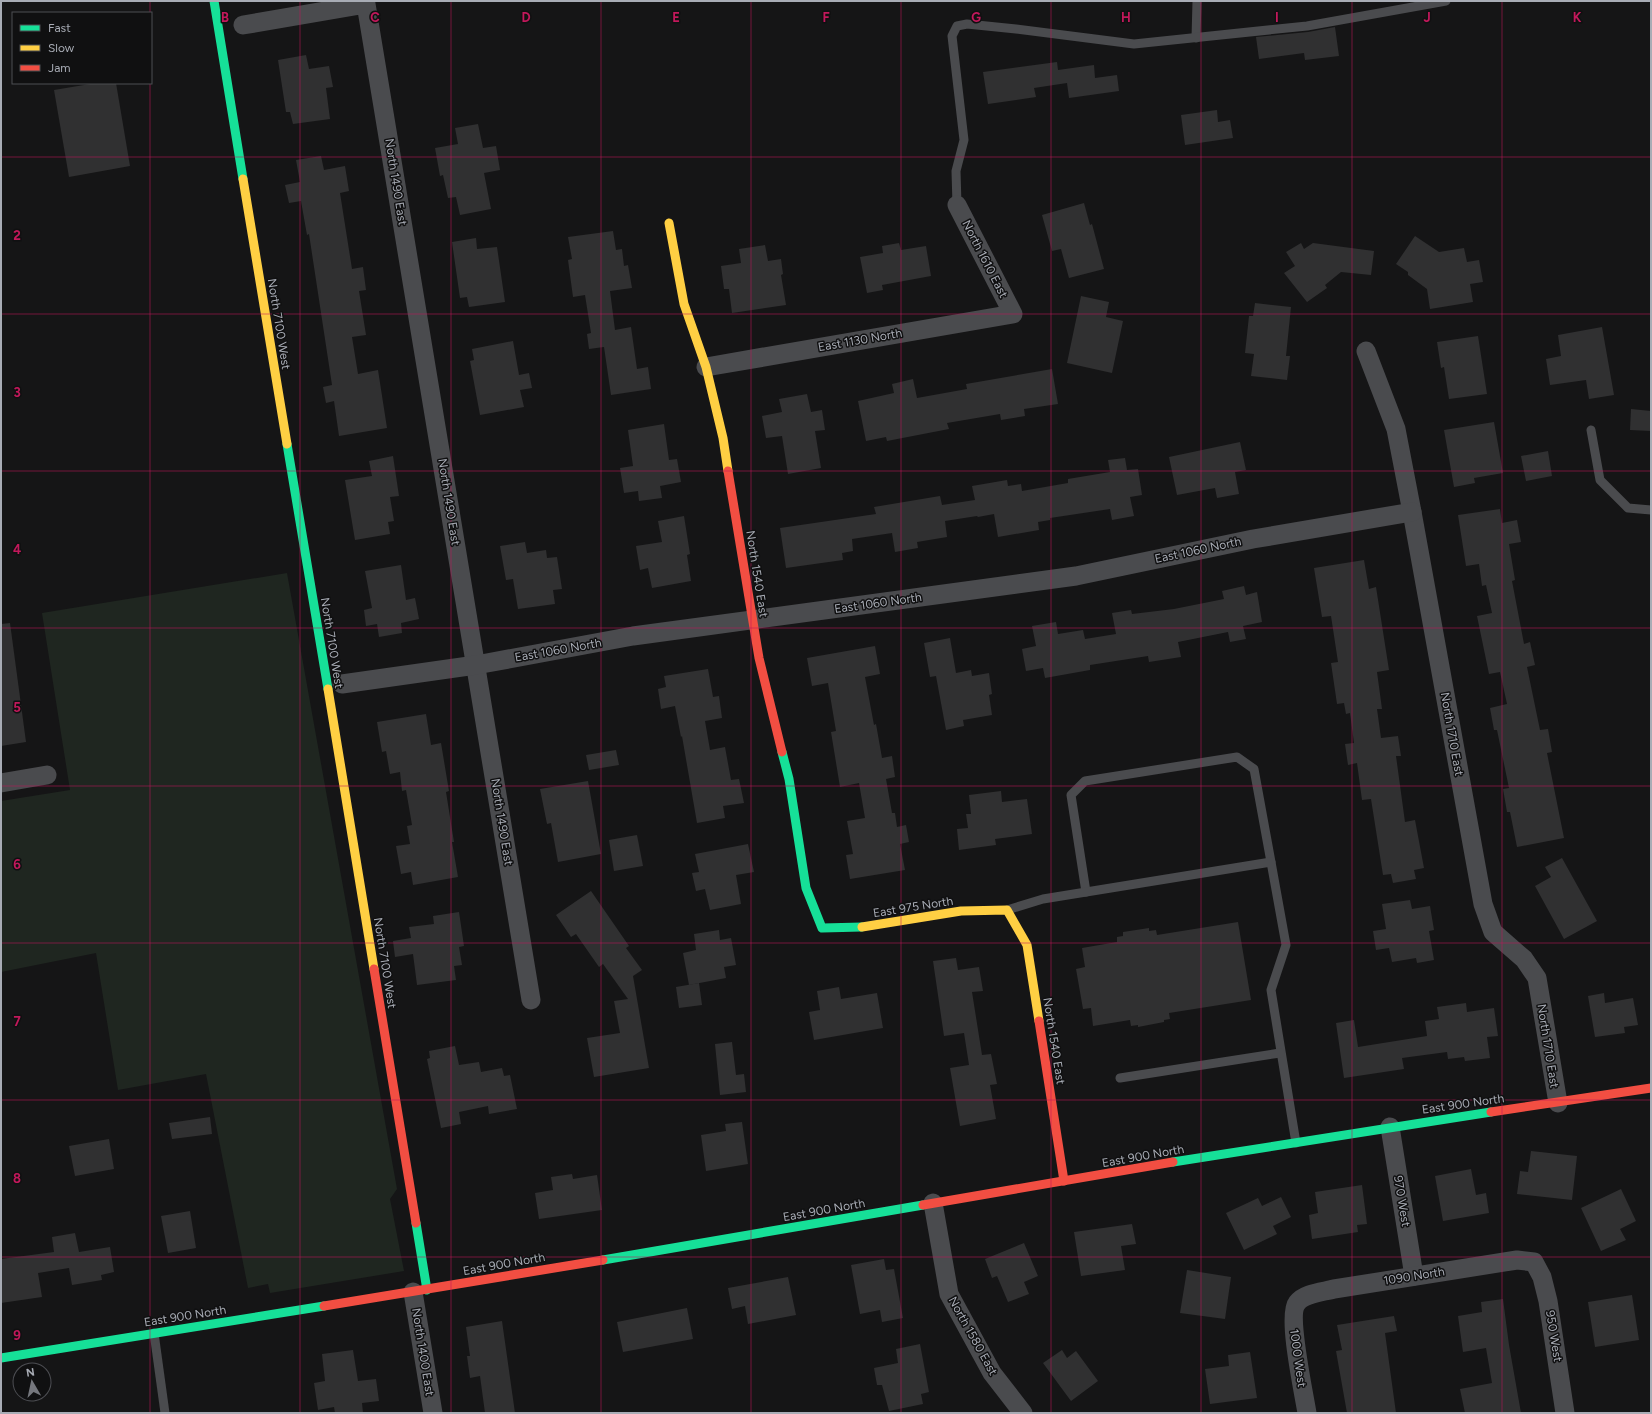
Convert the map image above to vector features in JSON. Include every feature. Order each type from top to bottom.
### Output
[{"type":"street","name":"North 7100 West","points":[[214,1],[420,1291]]},
{"type":"street","name":"North 1490 East","points":[[243,25],[366,4],[531,1000]]},
{"type":"street","name":"North 1610 East","points":[[957,205],[1013,314]]},
{"type":"street","name":"North 1540 East","points":[[669,223],[684,304],[706,366],[724,438],[759,658],[789,779],[806,888],[822,928]]},
{"type":"street","name":"East 1130 North","points":[[706,366],[1013,314]]},
{"type":"street","name":"North 1710 East","points":[[1366,351],[1396,429],[1483,904],[1493,932],[1524,959],[1537,978],[1558,1103]]},
{"type":"street","name":"East 1060 North","points":[[342,684],[476,665],[633,636],[1076,576],[1253,539],[1412,512]]},
{"type":"street","points":[[1,783],[47,776]]},
{"type":"street","name":"North 1540 East","points":[[1007,910],[1027,945],[1064,1181]]},
{"type":"street","name":"East 975 North","points":[[822,928],[858,928],[961,912],[1007,910]]},
{"type":"street","name":"East 900 North","points":[[1,1358],[154,1332],[420,1291],[1390,1127],[1651,1088]]},
{"type":"street","name":"970 West","points":[[1390,1127],[1414,1276]]},
{"type":"street","name":"North 1580 East","points":[[934,1203],[949,1294],[992,1373],[1023,1413]]},
{"type":"street","name":"1090 North","points":[[1297,1303],[1307,1296],[1334,1289],[1517,1260],[1534,1262]]},
{"type":"street","name":"950 West","points":[[1534,1262],[1542,1277],[1548,1301],[1565,1413]]},
{"type":"street","name":"North 1400 East","points":[[420,1291],[433,1413]]},
{"type":"street","name":"1000 West","points":[[1297,1303],[1292,1313],[1307,1413]]},
{"type":"lane","points":[[1196,38],[1197,1]]},
{"type":"lane","points":[[957,205],[956,171],[964,140],[952,36],[957,26],[967,24],[1009,28],[1134,44],[1307,26],[1446,1]]},
{"type":"lane","points":[[1591,430],[1600,480],[1628,508],[1651,510]]},
{"type":"lane","points":[[1086,892],[1072,795],[1086,781],[1237,757],[1254,768],[1286,945],[1271,990],[1280,1053],[1296,1143]]},
{"type":"lane","points":[[1007,910],[1043,899],[1271,862]]},
{"type":"lane","points":[[1120,1078],[1280,1053]]},
{"type":"lane","points":[[154,1332],[165,1413]]},
{"type":"shaded area","points":[[287,573],[397,1189],[390,1199],[404,1271],[270,1293],[268,1284],[248,1288],[206,1074],[118,1090],[96,953],[1,972],[1,801],[70,790],[42,613]]},
{"type":"building","points":[[1335,27],[1339,56],[1305,60],[1304,53],[1259,59],[1256,37],[1308,32]]},
{"type":"building","points":[[306,55],[309,69],[329,66],[333,87],[326,88],[330,119],[293,124],[290,112],[286,112],[278,60]]},
{"type":"building","points":[[1057,62],[1058,70],[1094,65],[1095,78],[1117,75],[1119,91],[1069,98],[1067,83],[1034,88],[1036,97],[988,104],[983,72]]},
{"type":"building","points":[[90,84],[116,84],[130,166],[69,177],[54,90]]},
{"type":"building","points":[[1217,110],[1218,122],[1230,120],[1233,138],[1185,145],[1181,115]]},
{"type":"building","points":[[478,124],[483,148],[496,146],[500,170],[484,173],[491,209],[460,215],[456,197],[448,198],[443,175],[440,176],[435,148],[458,144],[455,128]]},
{"type":"building","points":[[321,156],[324,170],[345,166],[349,191],[340,193],[352,269],[363,267],[366,290],[359,291],[366,335],[352,337],[358,374],[378,370],[387,428],[339,436],[334,401],[326,403],[323,387],[332,385],[309,234],[307,235],[301,201],[289,203],[285,185],[300,182],[296,160]]},
{"type":"building","points":[[1084,203],[1090,225],[1092,224],[1104,269],[1069,278],[1061,249],[1052,251],[1042,215]]},
{"type":"building","points":[[613,231],[616,250],[622,249],[624,266],[628,265],[632,288],[610,291],[615,330],[631,327],[637,369],[648,367],[651,389],[611,395],[604,347],[589,349],[587,334],[591,333],[585,295],[573,297],[568,260],[572,259],[568,237]]},
{"type":"building","points":[[1415,236],[1439,252],[1464,248],[1467,262],[1479,260],[1483,282],[1470,284],[1473,302],[1430,309],[1427,289],[1408,275],[1408,272],[1396,264]]},
{"type":"building","points":[[476,238],[477,249],[497,247],[505,302],[469,307],[467,297],[460,298],[452,242]]},
{"type":"building","points":[[899,243],[901,250],[926,246],[931,276],[882,285],[883,290],[867,293],[860,257],[883,253],[882,246]]},
{"type":"building","points":[[1301,243],[1304,249],[1313,243],[1374,251],[1371,275],[1341,272],[1325,285],[1327,288],[1307,302],[1284,273],[1295,266],[1286,252]]},
{"type":"building","points":[[765,245],[768,261],[781,259],[783,274],[781,275],[786,305],[732,313],[729,289],[724,289],[721,266],[741,263],[739,249]]},
{"type":"building","points":[[1081,296],[1109,302],[1106,317],[1123,321],[1112,373],[1067,363]]},
{"type":"building","points":[[1255,303],[1291,307],[1286,356],[1290,356],[1287,380],[1251,376],[1254,354],[1245,353],[1249,316],[1253,316]]},
{"type":"building","points":[[1602,327],[1614,395],[1589,399],[1586,380],[1550,385],[1546,359],[1561,356],[1558,335]]},
{"type":"building","points":[[1478,336],[1487,394],[1449,399],[1444,367],[1441,368],[1437,342]]},
{"type":"building","points":[[513,341],[519,375],[529,373],[532,388],[520,390],[524,407],[480,415],[470,361],[474,360],[472,349]]},
{"type":"building","points":[[1052,369],[1058,404],[1024,409],[1025,416],[1001,420],[1000,414],[947,423],[949,429],[887,441],[886,437],[866,441],[858,401],[894,393],[892,384],[913,379],[917,398],[967,389],[966,384]]},
{"type":"building","points":[[807,394],[811,412],[822,410],[825,430],[815,431],[821,468],[788,474],[782,436],[766,438],[762,416],[782,412],[779,399]]},
{"type":"building","points":[[1631,409],[1651,411],[1651,431],[1630,430]]},
{"type":"building","points":[[1494,422],[1503,473],[1474,478],[1475,483],[1454,487],[1444,430]]},
{"type":"building","points":[[664,424],[669,460],[677,459],[681,482],[660,486],[662,498],[639,501],[638,491],[624,493],[620,468],[633,466],[628,430]]},
{"type":"building","points":[[1240,442],[1246,470],[1235,472],[1239,494],[1217,498],[1215,488],[1177,495],[1169,457]]},
{"type":"building","points":[[1548,451],[1552,476],[1526,481],[1521,456]]},
{"type":"building","points":[[393,456],[399,496],[390,497],[394,521],[388,522],[390,534],[355,540],[345,480],[372,476],[369,461]]},
{"type":"building","points":[[1125,458],[1127,470],[1138,469],[1142,495],[1130,497],[1134,516],[1112,520],[1110,509],[1050,518],[1050,520],[1038,522],[1039,530],[998,537],[994,514],[977,516],[945,521],[947,537],[917,542],[918,548],[895,552],[892,533],[852,539],[853,551],[842,553],[843,560],[786,568],[780,528],[876,514],[874,507],[940,496],[942,505],[975,500],[972,486],[1007,480],[1008,486],[1021,484],[1022,491],[1068,483],[1068,479],[1110,472],[1108,460]]},
{"type":"building","points":[[1500,509],[1502,523],[1517,520],[1521,542],[1509,544],[1515,580],[1512,581],[1524,644],[1530,642],[1535,665],[1527,667],[1540,730],[1548,729],[1552,752],[1547,753],[1564,838],[1517,847],[1510,812],[1507,812],[1503,789],[1509,788],[1497,730],[1494,730],[1490,708],[1507,704],[1500,672],[1489,674],[1477,616],[1492,613],[1486,585],[1482,586],[1479,564],[1466,566],[1458,515]]},
{"type":"building","points":[[684,516],[690,554],[687,555],[691,581],[652,588],[648,568],[640,570],[636,546],[662,542],[658,521]]},
{"type":"building","points":[[525,542],[527,553],[546,550],[547,558],[557,557],[562,589],[553,590],[555,604],[518,609],[513,579],[506,580],[500,546]]},
{"type":"building","points":[[1364,560],[1369,589],[1376,587],[1389,670],[1377,672],[1382,709],[1377,709],[1381,738],[1398,736],[1401,756],[1396,756],[1405,822],[1415,820],[1424,868],[1414,870],[1416,879],[1393,883],[1391,874],[1383,875],[1371,799],[1362,800],[1357,763],[1348,765],[1345,744],[1354,743],[1350,713],[1346,714],[1344,703],[1337,704],[1331,663],[1338,662],[1331,616],[1322,617],[1314,568]]},
{"type":"building","points":[[401,565],[406,600],[415,598],[419,619],[401,623],[402,633],[379,637],[377,624],[366,626],[364,610],[372,608],[365,571]]},
{"type":"building","points":[[1244,586],[1246,595],[1257,592],[1262,622],[1243,626],[1246,639],[1230,642],[1228,632],[1178,642],[1181,657],[1149,662],[1148,656],[1090,665],[1090,670],[1045,678],[1043,668],[1026,671],[1022,649],[1036,646],[1032,626],[1056,622],[1058,634],[1083,630],[1085,639],[1116,634],[1112,613],[1131,610],[1132,614],[1174,609],[1224,599],[1222,591]]},
{"type":"building","points":[[10,623],[26,742],[1,746],[1,624]]},
{"type":"building","points":[[950,638],[956,673],[971,670],[972,676],[989,673],[992,694],[989,695],[992,715],[963,720],[964,726],[946,730],[936,676],[930,677],[924,643]]},
{"type":"building","points":[[875,646],[880,674],[865,677],[882,758],[892,756],[895,777],[886,779],[892,813],[895,813],[897,827],[906,825],[909,842],[900,844],[905,870],[850,879],[846,855],[853,854],[847,821],[865,818],[859,783],[840,787],[831,732],[836,731],[828,683],[812,686],[807,658]]},
{"type":"building","points":[[708,669],[713,697],[719,696],[722,718],[705,721],[710,750],[725,747],[731,780],[739,779],[744,803],[723,806],[725,818],[697,823],[682,736],[681,737],[675,706],[661,709],[658,689],[666,687],[664,676]]},
{"type":"building","points":[[426,714],[431,745],[441,743],[449,791],[446,792],[458,877],[413,885],[411,872],[401,874],[396,846],[410,844],[407,826],[412,825],[406,790],[402,791],[400,772],[390,774],[386,751],[382,752],[377,722]]},
{"type":"building","points":[[616,750],[619,765],[589,770],[586,755]]},
{"type":"building","points":[[588,781],[601,854],[558,862],[551,823],[547,824],[540,789]]},
{"type":"building","points":[[1001,791],[1002,802],[1027,799],[1032,834],[995,839],[996,845],[959,850],[957,829],[968,828],[966,814],[971,814],[969,795]]},
{"type":"building","points":[[637,835],[643,866],[614,871],[609,840]]},
{"type":"building","points":[[748,844],[754,872],[736,875],[741,904],[710,910],[705,889],[696,891],[692,873],[699,872],[695,854]]},
{"type":"building","points":[[1562,858],[1597,921],[1564,939],[1535,886],[1551,877],[1545,867]]},
{"type":"building","points":[[591,891],[629,946],[626,948],[642,970],[633,976],[649,1068],[594,1077],[587,1038],[620,1033],[614,1001],[628,999],[603,964],[599,967],[576,934],[571,937],[556,915]]},
{"type":"building","points":[[1410,900],[1412,909],[1430,906],[1434,930],[1429,931],[1434,960],[1417,963],[1416,958],[1392,962],[1389,948],[1376,950],[1373,931],[1386,929],[1382,904]]},
{"type":"building","points":[[459,912],[464,946],[459,947],[462,965],[454,966],[456,980],[417,985],[413,954],[395,957],[393,941],[411,938],[409,927],[434,924],[433,916]]},
{"type":"building","points":[[1238,922],[1251,1000],[1169,1013],[1170,1019],[1164,1020],[1164,1022],[1138,1027],[1138,1025],[1131,1026],[1130,1020],[1093,1026],[1091,1008],[1083,1009],[1076,969],[1085,967],[1082,948],[1117,942],[1117,937],[1123,936],[1123,932],[1149,928],[1149,931],[1156,930],[1157,935]]},
{"type":"building","points":[[719,930],[720,940],[731,938],[736,965],[724,967],[726,978],[689,985],[683,953],[696,950],[694,934]]},
{"type":"building","points":[[956,958],[958,970],[979,967],[983,991],[972,992],[982,1055],[991,1054],[997,1084],[990,1085],[996,1119],[960,1126],[950,1068],[969,1065],[964,1033],[944,1036],[933,961]]},
{"type":"building","points":[[699,983],[702,1005],[679,1008],[676,987]]},
{"type":"building","points":[[839,987],[841,999],[877,993],[883,1028],[814,1040],[809,1012],[820,1010],[817,991]]},
{"type":"building","points":[[1604,993],[1605,1003],[1633,998],[1638,1025],[1624,1027],[1625,1033],[1595,1037],[1588,996]]},
{"type":"building","points":[[1466,1003],[1467,1012],[1494,1008],[1498,1036],[1487,1037],[1490,1058],[1465,1061],[1464,1057],[1448,1059],[1447,1052],[1402,1058],[1404,1069],[1344,1078],[1336,1023],[1354,1020],[1358,1047],[1427,1036],[1425,1021],[1439,1019],[1437,1007]]},
{"type":"building","points":[[732,1042],[736,1075],[744,1074],[746,1092],[720,1095],[715,1044]]},
{"type":"building","points":[[455,1046],[459,1065],[479,1062],[481,1072],[502,1068],[504,1076],[510,1075],[517,1109],[489,1114],[488,1106],[459,1112],[461,1124],[441,1128],[427,1059],[430,1058],[429,1051]]},
{"type":"building","points":[[210,1117],[212,1134],[172,1139],[169,1123]]},
{"type":"building","points":[[742,1122],[748,1164],[706,1171],[701,1135],[726,1131],[725,1124]]},
{"type":"building","points":[[109,1139],[114,1169],[75,1176],[69,1146]]},
{"type":"building","points":[[1531,1151],[1577,1156],[1572,1200],[1517,1194],[1520,1171],[1528,1172]]},
{"type":"building","points":[[1471,1169],[1476,1195],[1486,1193],[1489,1213],[1443,1221],[1435,1176]]},
{"type":"building","points":[[572,1174],[573,1179],[597,1175],[602,1210],[539,1219],[535,1193],[553,1190],[551,1177]]},
{"type":"building","points":[[1362,1185],[1367,1224],[1357,1225],[1358,1232],[1312,1239],[1309,1215],[1318,1213],[1315,1192]]},
{"type":"building","points":[[1621,1189],[1636,1221],[1620,1229],[1626,1240],[1601,1251],[1581,1208]]},
{"type":"building","points":[[1281,1197],[1291,1217],[1273,1226],[1277,1234],[1244,1250],[1226,1213],[1258,1198],[1262,1206]]},
{"type":"building","points":[[190,1211],[196,1248],[168,1253],[161,1216]]},
{"type":"building","points":[[1132,1224],[1136,1244],[1121,1246],[1125,1270],[1081,1276],[1074,1232]]},
{"type":"building","points":[[75,1233],[79,1252],[110,1247],[114,1272],[101,1275],[102,1280],[72,1285],[69,1268],[38,1273],[42,1297],[1,1303],[1,1259],[54,1252],[52,1237]]},
{"type":"building","points":[[1024,1243],[1038,1276],[1024,1282],[1029,1294],[1008,1302],[997,1276],[992,1278],[985,1259]]},
{"type":"building","points":[[884,1259],[886,1270],[894,1269],[903,1318],[882,1322],[880,1310],[860,1314],[851,1265]]},
{"type":"building","points":[[1187,1270],[1231,1277],[1225,1319],[1180,1313]]},
{"type":"building","points":[[788,1277],[796,1315],[748,1324],[745,1306],[732,1309],[728,1288]]},
{"type":"building","points":[[1632,1295],[1639,1340],[1595,1347],[1588,1302]]},
{"type":"building","points":[[1503,1299],[1509,1345],[1521,1413],[1465,1413],[1460,1389],[1492,1383],[1486,1348],[1463,1352],[1458,1316],[1482,1312],[1481,1302]]},
{"type":"building","points":[[687,1308],[693,1339],[623,1352],[617,1322]]},
{"type":"building","points":[[1394,1316],[1397,1331],[1385,1333],[1396,1413],[1347,1413],[1336,1351],[1342,1350],[1337,1325]]},
{"type":"building","points":[[502,1321],[515,1413],[485,1413],[480,1376],[470,1378],[467,1356],[470,1356],[466,1327]]},
{"type":"building","points":[[920,1344],[929,1392],[921,1394],[923,1404],[889,1411],[882,1385],[877,1385],[874,1368],[898,1363],[896,1349]]},
{"type":"building","points":[[353,1350],[358,1381],[376,1379],[379,1401],[362,1403],[363,1413],[335,1413],[334,1407],[318,1410],[314,1383],[325,1381],[322,1354]]},
{"type":"building","points":[[1062,1350],[1067,1358],[1076,1351],[1098,1381],[1071,1401],[1043,1363]]},
{"type":"building","points":[[1250,1352],[1257,1398],[1210,1404],[1205,1369],[1229,1366],[1228,1355]]},
{"type":"traffic: fast","points":[[214,1],[243,179]]},
{"type":"traffic: fast","points":[[287,444],[328,689]]},
{"type":"traffic: fast","points":[[782,752],[789,779],[806,888],[822,928],[862,927]]},
{"type":"traffic: fast","points":[[1173,1162],[1491,1112]]},
{"type":"traffic: fast","points":[[603,1260],[923,1205]]},
{"type":"traffic: fast","points":[[416,1223],[427,1290]]},
{"type":"traffic: fast","points":[[1,1358],[324,1306]]},
{"type":"traffic: slow","points":[[243,179],[287,444]]},
{"type":"traffic: slow","points":[[669,223],[684,304],[706,367],[723,438],[728,471]]},
{"type":"traffic: slow","points":[[328,689],[374,969]]},
{"type":"traffic: slow","points":[[862,927],[961,911],[1007,910],[1027,945],[1039,1021]]},
{"type":"traffic: jam","points":[[728,471],[759,658],[782,752]]},
{"type":"traffic: jam","points":[[374,969],[416,1223]]},
{"type":"traffic: jam","points":[[1039,1021],[1064,1181]]},
{"type":"traffic: jam","points":[[1491,1112],[1651,1088]]},
{"type":"traffic: jam","points":[[923,1205],[1173,1162]]},
{"type":"traffic: jam","points":[[324,1306],[603,1260]]}]
